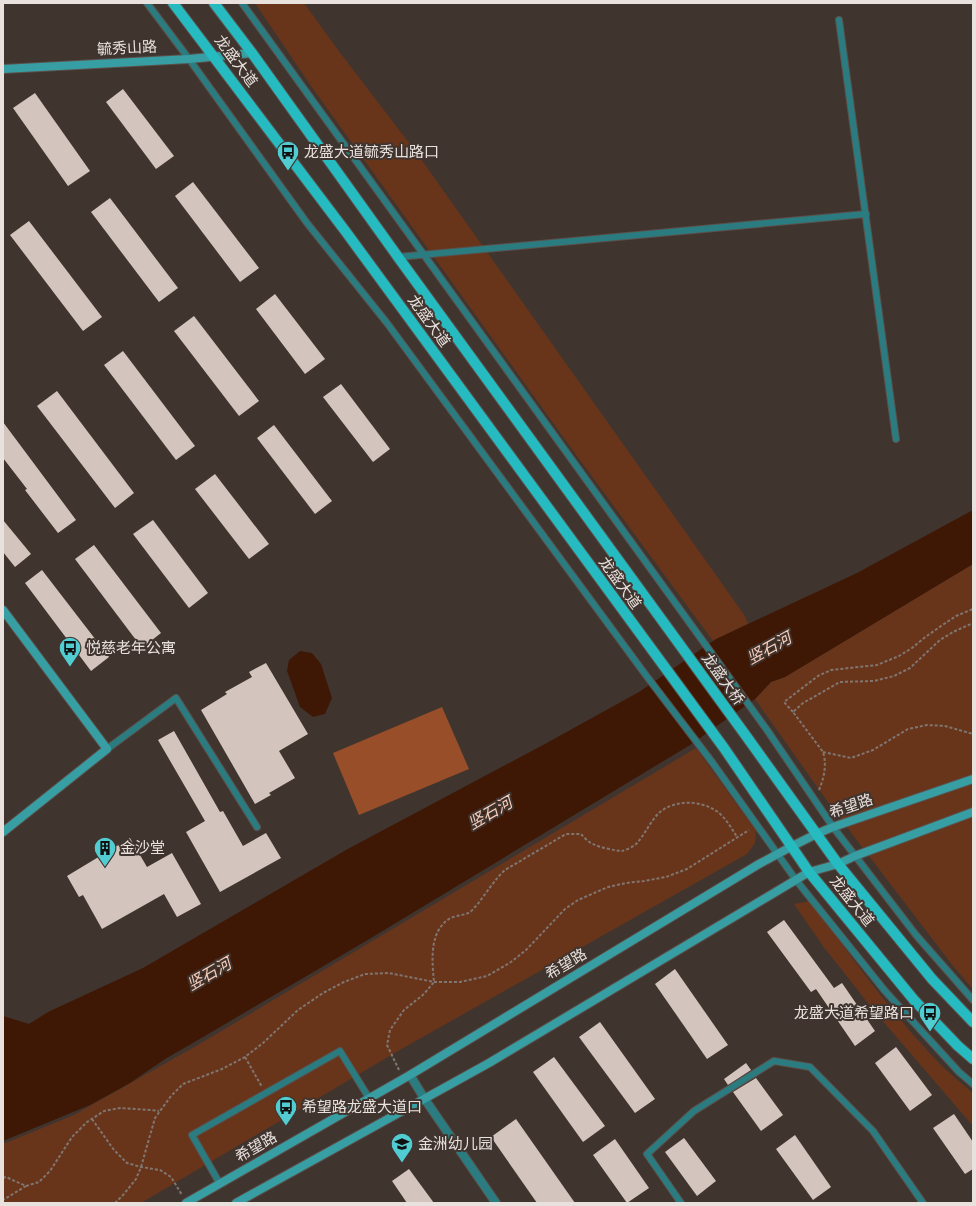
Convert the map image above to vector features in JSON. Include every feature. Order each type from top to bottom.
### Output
[{"type":"main road","name":"龙盛大道","points":[[173,3],[346,232],[657,659],[724,748],[809,872],[914,1000],[958,1046],[973,1059]]},
{"type":"main road","name":"龙盛大道","points":[[214,3],[252,53],[677,642]]},
{"type":"main road","name":"毓秀山路","points":[[3,69],[189,59],[252,53]]},
{"type":"main road","points":[[3,610],[107,749],[3,832]]},
{"type":"main road","name":"龙盛大桥","points":[[677,642],[744,733]]},
{"type":"main road","name":"龙盛大道","points":[[744,733],[838,864],[932,980],[973,1022]]},
{"type":"main road","name":"希望路","points":[[187,1203],[369,1098],[791,846],[833,827],[973,779]]},
{"type":"main road","points":[[236,1203],[489,1063],[809,872],[838,864],[855,856],[973,812]]},
{"type":"street","points":[[406,1076],[424,1098],[496,1203]]},
{"type":"lane","points":[[147,3],[307,223],[387,323],[645,674],[712,762],[796,880],[885,991],[959,1072],[973,1084]]},
{"type":"lane","points":[[242,3],[767,730],[833,827],[916,935],[973,1000]]},
{"type":"lane","points":[[840,20],[896,439]]},
{"type":"lane","points":[[398,257],[866,214]]},
{"type":"lane","points":[[107,749],[176,698],[257,827]]},
{"type":"lane","points":[[220,1184],[192,1135],[340,1051],[369,1098]]},
{"type":"lane","points":[[681,1203],[647,1154],[694,1111],[774,1061],[810,1067],[873,1131],[923,1203]]},
{"type":"path","points":[[815,801],[823,780],[825,760],[823,752],[784,702],[818,676],[831,670],[877,665],[899,656],[956,616],[973,609]]},
{"type":"path","points":[[793,712],[803,702],[840,682],[874,681],[894,676],[910,668],[940,640],[973,622]]},
{"type":"path","points":[[823,752],[851,758],[873,750],[908,729],[927,726],[945,726],[973,734]]},
{"type":"path","points":[[406,1076],[387,1045],[390,1030],[404,1010],[424,994],[434,982],[432,962],[434,942],[440,927],[450,919],[469,913],[485,896],[498,876],[505,870],[566,834],[581,834],[592,844],[623,851],[635,845],[660,812],[673,804],[687,802],[706,805],[718,812],[729,823],[737,838]]},
{"type":"path","points":[[115,1203],[136,1179],[156,1118],[171,1096],[183,1084],[222,1070],[245,1057],[263,1043],[298,1010],[323,993],[344,982],[365,974],[389,973],[434,982],[460,982],[487,976],[511,962],[526,950],[565,909],[578,900],[608,887],[666,877],[687,868],[757,825]]},
{"type":"path","points":[[245,1057],[265,1094]]},
{"type":"path","points":[[3,1200],[26,1186],[40,1182],[50,1171],[72,1137],[92,1119],[104,1111],[120,1108],[160,1111]]},
{"type":"path","points":[[92,1119],[114,1150],[127,1163],[160,1170],[171,1177],[187,1203]]},
{"type":"path","points":[[3,1178],[6,1177],[26,1186]]},
{"type":"shaded area","points":[[255,3],[304,3],[416,152],[745,616],[748,624],[713,641],[574,452],[311,86]]},
{"type":"shaded area","points":[[973,564],[973,989],[953,966],[830,805],[755,699],[771,682],[785,677]]},
{"type":"shaded area","points":[[442,707],[469,769],[359,815],[333,753]]},
{"type":"shaded area","points":[[696,748],[756,831],[755,843],[747,854],[398,1051],[141,1203],[3,1203],[3,1144],[74,1115],[203,1042]]},
{"type":"shaded area","points":[[811,901],[907,1028],[943,1067],[973,1093],[973,1126],[875,1012],[823,946],[794,904]]},
{"type":"water","name":"竖石河","points":[[973,510],[973,564],[785,677],[771,682],[755,699],[690,745],[371,938],[165,1059],[130,1083],[90,1105],[3,1141],[3,1016],[29,1024],[48,1012],[143,968],[346,850],[639,692],[716,639],[857,573]]},
{"type":"water","points":[[300,651],[312,653],[321,664],[332,698],[325,714],[313,717],[300,707],[287,671],[289,660]]},
{"type":"building","points":[[123,89],[174,156],[156,169],[106,102]]},
{"type":"building","points":[[35,93],[90,171],[68,186],[13,108]]},
{"type":"building","points":[[193,182],[259,268],[240,282],[175,196]]},
{"type":"building","points":[[110,198],[178,288],[159,302],[91,212]]},
{"type":"building","points":[[29,221],[102,317],[83,331],[10,235]]},
{"type":"building","points":[[275,294],[325,359],[305,374],[256,309]]},
{"type":"building","points":[[194,316],[259,401],[239,416],[174,331]]},
{"type":"building","points":[[123,351],[195,446],[176,460],[104,365]]},
{"type":"building","points":[[341,384],[390,449],[373,462],[323,397]]},
{"type":"building","points":[[57,391],[134,493],[115,508],[37,406]]},
{"type":"building","points":[[3,422],[76,520],[58,533],[3,458]]},
{"type":"building","points":[[274,425],[332,501],[315,514],[257,438]]},
{"type":"building","points":[[215,474],[269,544],[249,559],[195,489]]},
{"type":"building","points":[[3,520],[31,554],[15,567],[3,552]]},
{"type":"building","points":[[153,520],[208,593],[189,608],[133,534]]},
{"type":"building","points":[[94,545],[161,633],[142,648],[75,559]]},
{"type":"building","points":[[42,570],[109,657],[91,671],[25,583]]},
{"type":"building","points":[[266,663],[308,734],[279,751],[295,778],[269,793],[271,795],[255,804],[201,710],[227,694],[225,692],[252,677],[249,672]]},
{"type":"building","points":[[174,731],[220,812],[223,811],[243,846],[266,833],[281,858],[220,892],[186,832],[205,821],[158,740]]},
{"type":"building","points":[[130,838],[147,867],[172,853],[201,904],[177,917],[164,894],[102,929],[83,895],[79,897],[67,876]]},
{"type":"building","points":[[784,920],[834,988],[842,983],[875,1031],[855,1046],[816,989],[811,992],[767,932]]},
{"type":"building","points":[[675,969],[728,1045],[707,1059],[655,984]]},
{"type":"building","points":[[600,1022],[655,1099],[635,1113],[579,1037]]},
{"type":"building","points":[[896,1047],[932,1095],[910,1111],[875,1063]]},
{"type":"building","points":[[554,1057],[605,1126],[583,1142],[533,1072]]},
{"type":"building","points":[[746,1063],[751,1070],[728,1085],[724,1079]]},
{"type":"building","points":[[756,1078],[783,1115],[761,1131],[733,1092]]},
{"type":"building","points":[[954,1114],[973,1142],[973,1169],[965,1174],[933,1128]]},
{"type":"building","points":[[516,1119],[575,1203],[537,1203],[491,1137]]},
{"type":"building","points":[[795,1135],[831,1187],[813,1200],[776,1149]]},
{"type":"building","points":[[684,1138],[716,1181],[697,1196],[665,1152]]},
{"type":"building","points":[[615,1139],[649,1188],[627,1203],[593,1155]]},
{"type":"building","points":[[409,1169],[434,1203],[407,1203],[392,1181]]},
{"type":"place","name":"龙盛大道毓秀山路口","points":[[288,172]]},
{"type":"place","name":"悦慈老年公寓","points":[[70,668]]},
{"type":"place","name":"金沙堂","points":[[105,868]]},
{"type":"place","name":"龙盛大道希望路口","points":[[930,1032]]},
{"type":"place","name":"希望路龙盛大道口","points":[[286,1126]]},
{"type":"place","name":"金洲幼儿园","points":[[402,1164]]}]
